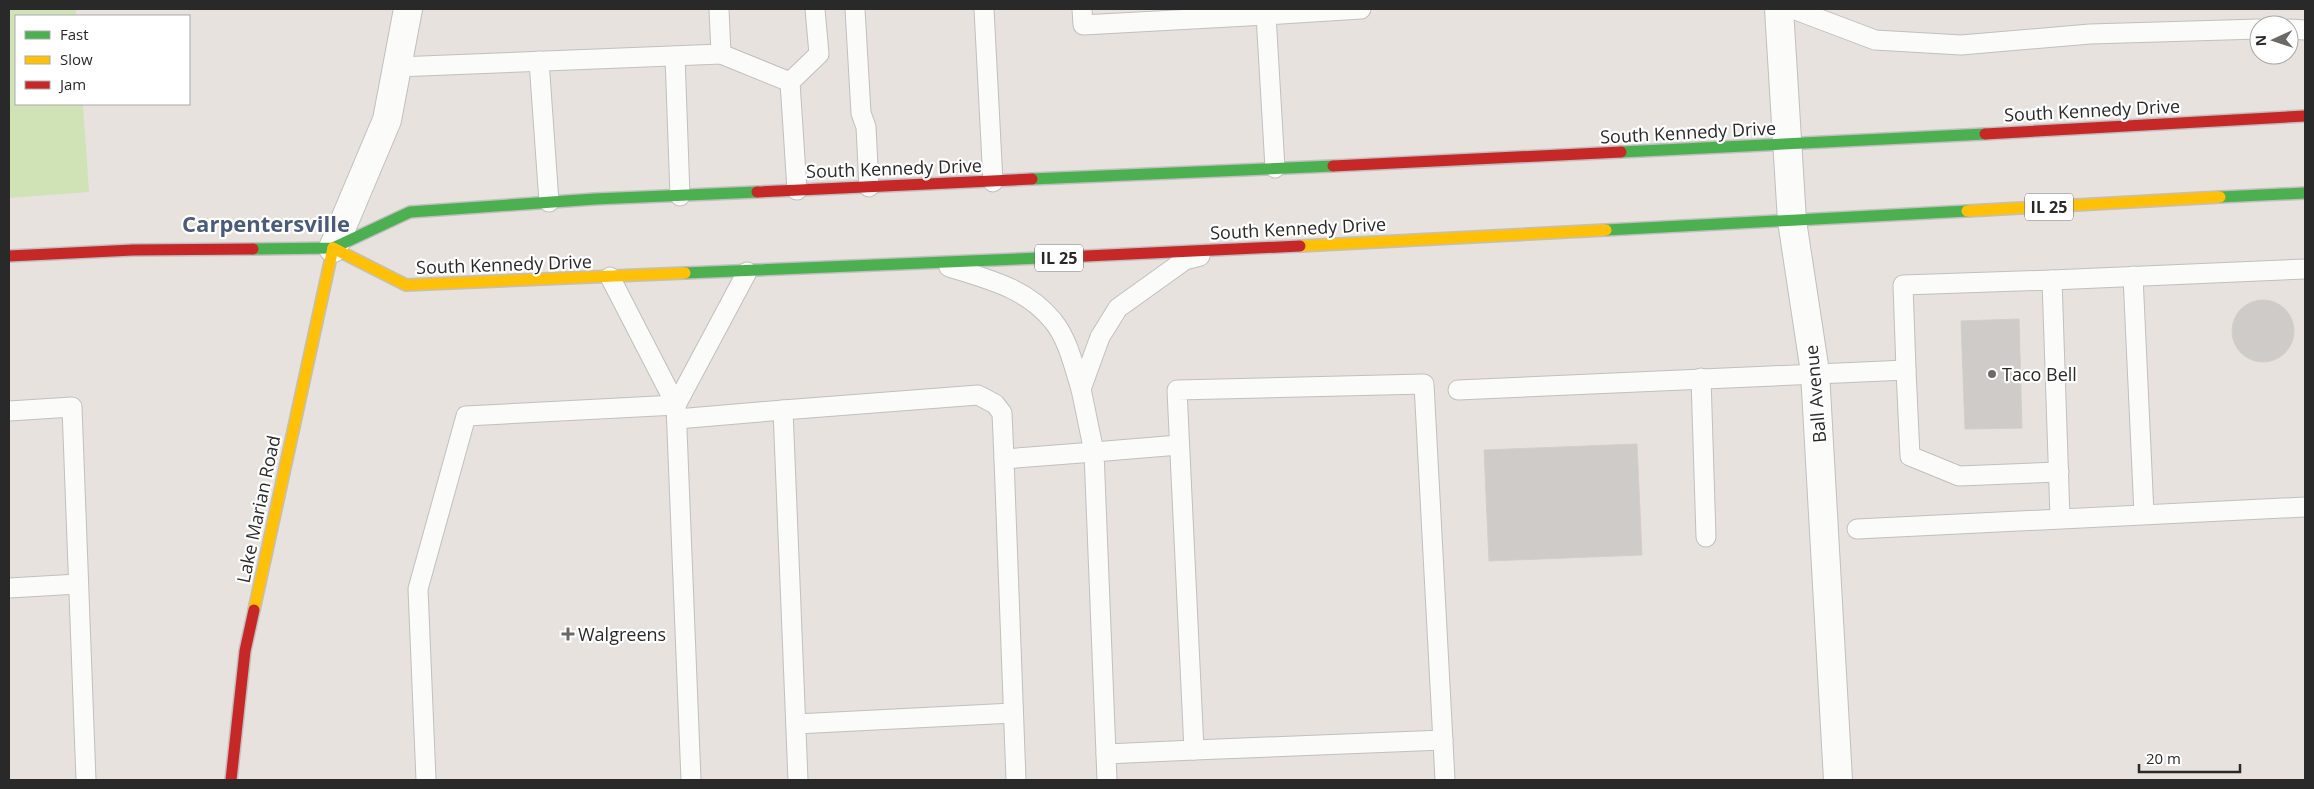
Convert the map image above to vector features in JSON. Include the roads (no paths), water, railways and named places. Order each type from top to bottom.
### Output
[{"type":"main road","name":"South Kennedy Drive","points":[[334,248],[410,212],[549,202],[1787,145],[2305,116]]},
{"type":"main road","name":"South Kennedy Drive","points":[[334,248],[406,285],[747,272],[860,265],[1220,250],[2305,193]]},
{"type":"main road","name":"IL 25","points":[[9,256],[133,250],[334,248]]},
{"type":"main road","name":"Lake Marian Road","points":[[231,780],[245,651],[334,248]]},
{"type":"street","points":[[334,248],[387,120],[408,9]]},
{"type":"street","name":"Ball Avenue","points":[[1779,9],[1792,221],[1815,372],[1838,780]]},
{"type":"lane","points":[[719,9],[721,54]]},
{"type":"lane","points":[[797,190],[790,82],[819,54],[816,9]]},
{"type":"lane","points":[[854,9],[862,113],[866,127],[869,187]]},
{"type":"lane","points":[[984,9],[993,182]]},
{"type":"lane","points":[[1082,9],[1083,25],[1361,9]]},
{"type":"lane","points":[[1793,9],[1874,40],[1961,45],[2090,34],[2249,29]]},
{"type":"lane","points":[[1266,15],[1275,168]]},
{"type":"lane","points":[[397,67],[721,54],[790,82]]},
{"type":"lane","points":[[675,56],[680,196]]},
{"type":"lane","points":[[539,61],[549,202]]},
{"type":"lane","points":[[1082,389],[1100,337],[1118,308],[1185,260],[1220,250]]},
{"type":"lane","points":[[938,263],[1013,288],[1039,307],[1054,322],[1082,389],[1094,452],[1107,780]]},
{"type":"lane","points":[[2059,472],[1959,476],[1910,456],[1903,286],[2305,269]]},
{"type":"lane","points":[[676,412],[747,272]]},
{"type":"lane","points":[[2133,276],[2144,514]]},
{"type":"lane","points":[[610,277],[676,412],[691,780]]},
{"type":"lane","points":[[2052,280],[2060,518]]},
{"type":"lane","points":[[1458,390],[1815,372],[1906,370]]},
{"type":"lane","points":[[1701,378],[1706,537]]},
{"type":"lane","points":[[1194,750],[1177,390],[1424,384],[1445,780]]},
{"type":"lane","points":[[426,780],[418,589],[466,416],[783,410],[978,395],[995,404],[1002,412],[1016,780]]},
{"type":"lane","points":[[9,411],[72,407],[86,780]]},
{"type":"lane","points":[[783,410],[798,780]]},
{"type":"lane","points":[[1004,459],[1179,445]]},
{"type":"lane","points":[[1857,529],[2305,507]]},
{"type":"lane","points":[[9,588],[78,584]]},
{"type":"lane","points":[[796,724],[1012,712]]},
{"type":"lane","points":[[1106,754],[1443,740]]},
{"type":"place","name":"Taco Bell","points":[[1992,374]]},
{"type":"place","name":"Walgreens","points":[[568,634]]},
{"type":"district","name":"Carpentersville","points":[[266,223]]}]
